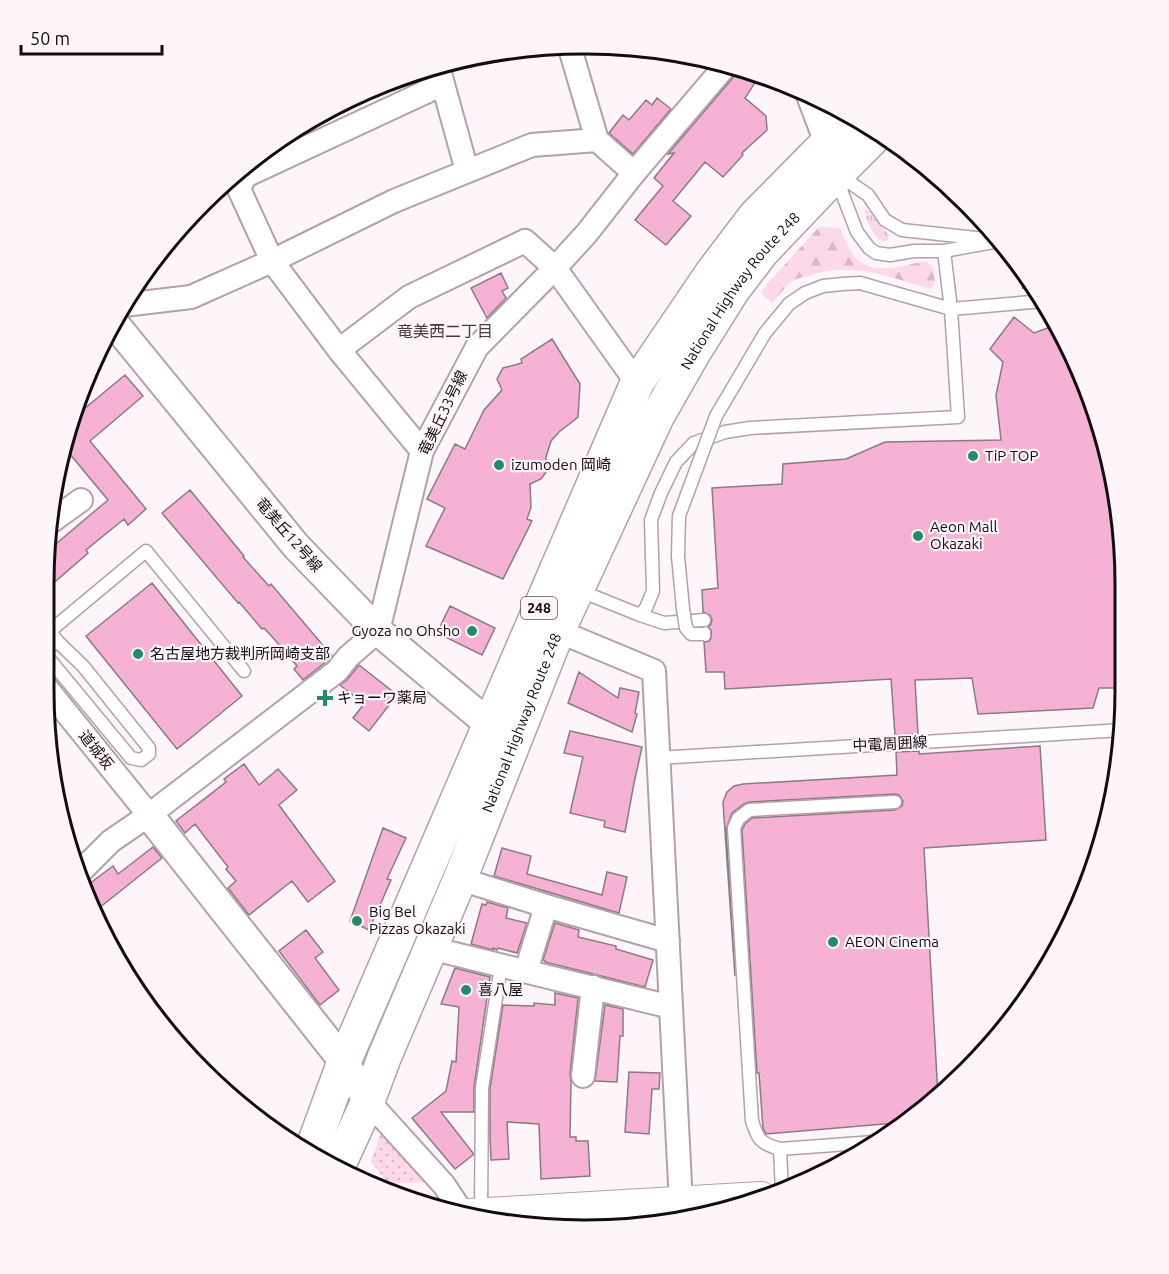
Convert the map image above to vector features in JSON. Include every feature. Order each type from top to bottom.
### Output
[{"type":"highway","name":"National Highway Route 248","points":[[313,1146],[344,1062],[637,383],[711,274],[755,216],[848,124]]},
{"type":"highway","name":"National Highway Route 248","points":[[341,1160],[460,879],[558,631],[657,417],[728,299],[762,252],[872,139]]},
{"type":"main road","points":[[525,1216],[606,1218],[681,1204],[727,1201]]},
{"type":"street","points":[[572,54],[597,140],[634,173]]},
{"type":"street","name":"竜美丘33号線","points":[[378,631],[422,451],[477,347],[587,233],[634,173],[720,72]]},
{"type":"street","points":[[251,173],[441,75],[467,171]]},
{"type":"street","points":[[816,107],[840,172]]},
{"type":"street","points":[[134,304],[191,297],[272,261],[394,201],[532,146],[597,140]]},
{"type":"street","points":[[244,179],[239,189],[272,261],[339,350],[422,451]]},
{"type":"street","points":[[339,350],[409,297],[525,241],[555,268],[637,383]]},
{"type":"street","name":"竜美丘12号線","points":[[119,330],[296,546],[378,631],[489,724]]},
{"type":"street","points":[[59,516],[81,500]]},
{"type":"street","points":[[85,867],[111,841],[149,815],[337,671],[348,657],[378,631]]},
{"type":"street","points":[[558,631],[654,671],[681,1204]]},
{"type":"street","name":"道城坂","points":[[54,698],[149,815]]},
{"type":"street","points":[[149,815],[344,1062],[368,1101],[463,1206]]},
{"type":"street","points":[[460,879],[668,941]]},
{"type":"street","points":[[526,970],[546,906]]},
{"type":"street","points":[[430,948],[671,1007]]},
{"type":"street","points":[[583,1076],[593,987]]},
{"type":"lane","points":[[840,172],[868,195],[885,220],[903,230],[986,239]]},
{"type":"lane","points":[[840,172],[842,193],[857,232],[868,248],[876,253],[890,255],[914,251],[944,251],[989,242]]},
{"type":"lane","points":[[640,615],[646,608],[653,591],[651,520],[676,462],[694,443],[725,432],[750,428],[958,417],[951,309],[944,251]]},
{"type":"lane","points":[[704,634],[691,634],[686,628],[678,556],[679,516],[716,416],[765,333],[789,304],[805,293],[823,286],[860,283],[951,309],[1033,302]]},
{"type":"lane","points":[[54,628],[146,551],[244,671]]},
{"type":"lane","points":[[577,590],[664,623],[704,620]]},
{"type":"lane","points":[[54,637],[83,666],[149,748],[149,754],[141,760],[131,758],[54,664]]},
{"type":"lane","points":[[54,645],[57,642]]},
{"type":"lane","name":"中電周囲線","points":[[658,758],[1113,731]]},
{"type":"lane","points":[[860,1143],[780,1149],[767,1146],[757,1137],[752,1121],[734,828],[738,819],[749,810],[895,802]]},
{"type":"lane","points":[[473,1208],[482,1088],[501,966]]},
{"type":"lane","points":[[780,1149],[782,1182]]},
{"type":"green space","points":[[866,209],[889,235],[888,240],[883,242],[873,232],[864,210]]},
{"type":"green space","points":[[819,227],[840,228],[855,257],[871,267],[899,267],[926,261],[933,267],[935,281],[933,287],[929,289],[869,272],[839,270],[795,280],[772,303],[761,293]]},
{"type":"green space","points":[[382,1130],[425,1182],[391,1184],[387,1182],[371,1161]]},
{"type":"building","points":[[734,76],[755,82],[745,98],[766,116],[767,130],[742,153],[743,155],[723,177],[705,162],[673,201],[691,216],[666,245],[635,220],[663,186],[654,178],[674,153],[668,154]]},
{"type":"building","points":[[657,98],[671,109],[633,154],[609,133],[623,115],[629,120],[646,100],[652,105]]},
{"type":"building","points":[[501,273],[508,288],[502,291],[506,298],[487,318],[471,288]]},
{"type":"building","name":"Aeon Mall Okazaki","points":[[1014,317],[1034,333],[1049,328],[1075,381],[1097,447],[1110,515],[1115,584],[1115,688],[1099,688],[1093,708],[978,714],[972,678],[915,680],[918,734],[895,735],[891,679],[725,689],[724,672],[706,672],[704,642],[711,638],[711,630],[708,627],[712,620],[710,615],[703,612],[702,590],[718,588],[712,488],[782,484],[783,464],[846,459],[885,442],[1001,440],[996,395],[1003,362],[990,349]]},
{"type":"building","points":[[552,339],[580,384],[578,417],[551,441],[546,457],[547,471],[541,479],[530,484],[531,507],[527,519],[532,521],[503,579],[426,546],[445,508],[427,499],[455,444],[465,449],[484,410],[502,390],[497,379],[503,368],[522,363],[521,359]]},
{"type":"building","points":[[125,375],[143,396],[90,441],[146,509],[128,525],[124,519],[86,550],[88,553],[54,583],[56,544],[108,500],[70,455],[84,409]]},
{"type":"building","points":[[190,490],[243,557],[269,586],[271,584],[332,656],[303,680],[294,669],[297,666],[264,628],[262,629],[238,603],[162,513]]},
{"type":"building","points":[[152,583],[242,696],[177,749],[86,636]]},
{"type":"building","points":[[450,606],[495,628],[482,655],[437,633]]},
{"type":"building","points":[[359,665],[397,695],[369,731],[353,718],[364,704],[340,685]]},
{"type":"building","points":[[579,672],[618,698],[620,688],[639,692],[635,713],[637,714],[632,732],[568,703]]},
{"type":"building","points":[[570,731],[642,747],[625,832],[604,827],[605,821],[570,813],[583,757],[564,753]]},
{"type":"building","points":[[1040,746],[1046,840],[924,848],[937,1085],[889,1124],[766,1134],[763,1128],[759,1073],[757,1073],[742,830],[752,818],[895,810],[902,806],[903,801],[899,795],[895,794],[749,802],[732,813],[726,829],[735,976],[723,802],[727,792],[734,786],[743,784],[897,775],[896,752],[919,751],[919,754]]},
{"type":"building","points":[[244,764],[259,785],[278,769],[297,790],[279,805],[335,881],[308,902],[292,881],[249,915],[228,888],[236,881],[226,869],[228,867],[195,824],[185,833],[176,821],[226,782],[224,779]]},
{"type":"building","points":[[383,828],[406,838],[387,879],[391,880],[369,930],[350,921]]},
{"type":"building","points":[[153,847],[162,858],[101,907],[90,883],[113,866],[118,874]]},
{"type":"building","points":[[502,848],[531,856],[527,874],[602,895],[607,872],[627,877],[619,913],[494,876]]},
{"type":"building","points":[[487,902],[508,908],[506,918],[527,923],[517,953],[471,944],[482,904],[486,905]]},
{"type":"building","points":[[555,923],[579,930],[578,937],[616,946],[616,949],[653,960],[645,987],[545,962],[543,960]]},
{"type":"building","points":[[306,930],[323,952],[315,958],[339,990],[320,1005],[279,951]]},
{"type":"building","points":[[455,968],[490,977],[474,1087],[474,1112],[441,1112],[473,1153],[455,1169],[412,1118],[446,1091],[452,1061],[456,1062],[459,1007],[441,1004]]},
{"type":"building","points":[[555,993],[578,998],[570,1074],[570,1137],[576,1137],[576,1141],[588,1141],[590,1176],[541,1179],[539,1124],[507,1122],[509,1159],[491,1160],[490,1089],[503,1005],[534,1006],[534,1003],[555,1005]]},
{"type":"building","points":[[605,1005],[623,1009],[623,1036],[620,1036],[617,1082],[595,1081]]},
{"type":"building","points":[[629,1072],[660,1073],[659,1089],[652,1089],[649,1134],[625,1132]]},
{"type":"place","name":"TiP TOP","points":[[973,456]]},
{"type":"place","name":"izumoden 岡崎","points":[[499,465]]},
{"type":"place","name":"Aeon Mall Okazaki","points":[[918,536]]},
{"type":"place","name":"Gyoza no Ohsho","points":[[472,631]]},
{"type":"place","name":"名古屋地方裁判所岡崎支部","points":[[138,654]]},
{"type":"place","name":"キョーワ薬局","points":[[325,698]]},
{"type":"place","name":"Big Bel Pizzas Okazaki","points":[[357,921]]},
{"type":"place","name":"AEON Cinema","points":[[833,942]]},
{"type":"place","name":"喜八屋","points":[[466,990]]},
{"type":"district","name":"竜美西二丁目","points":[[445,331]]}]
